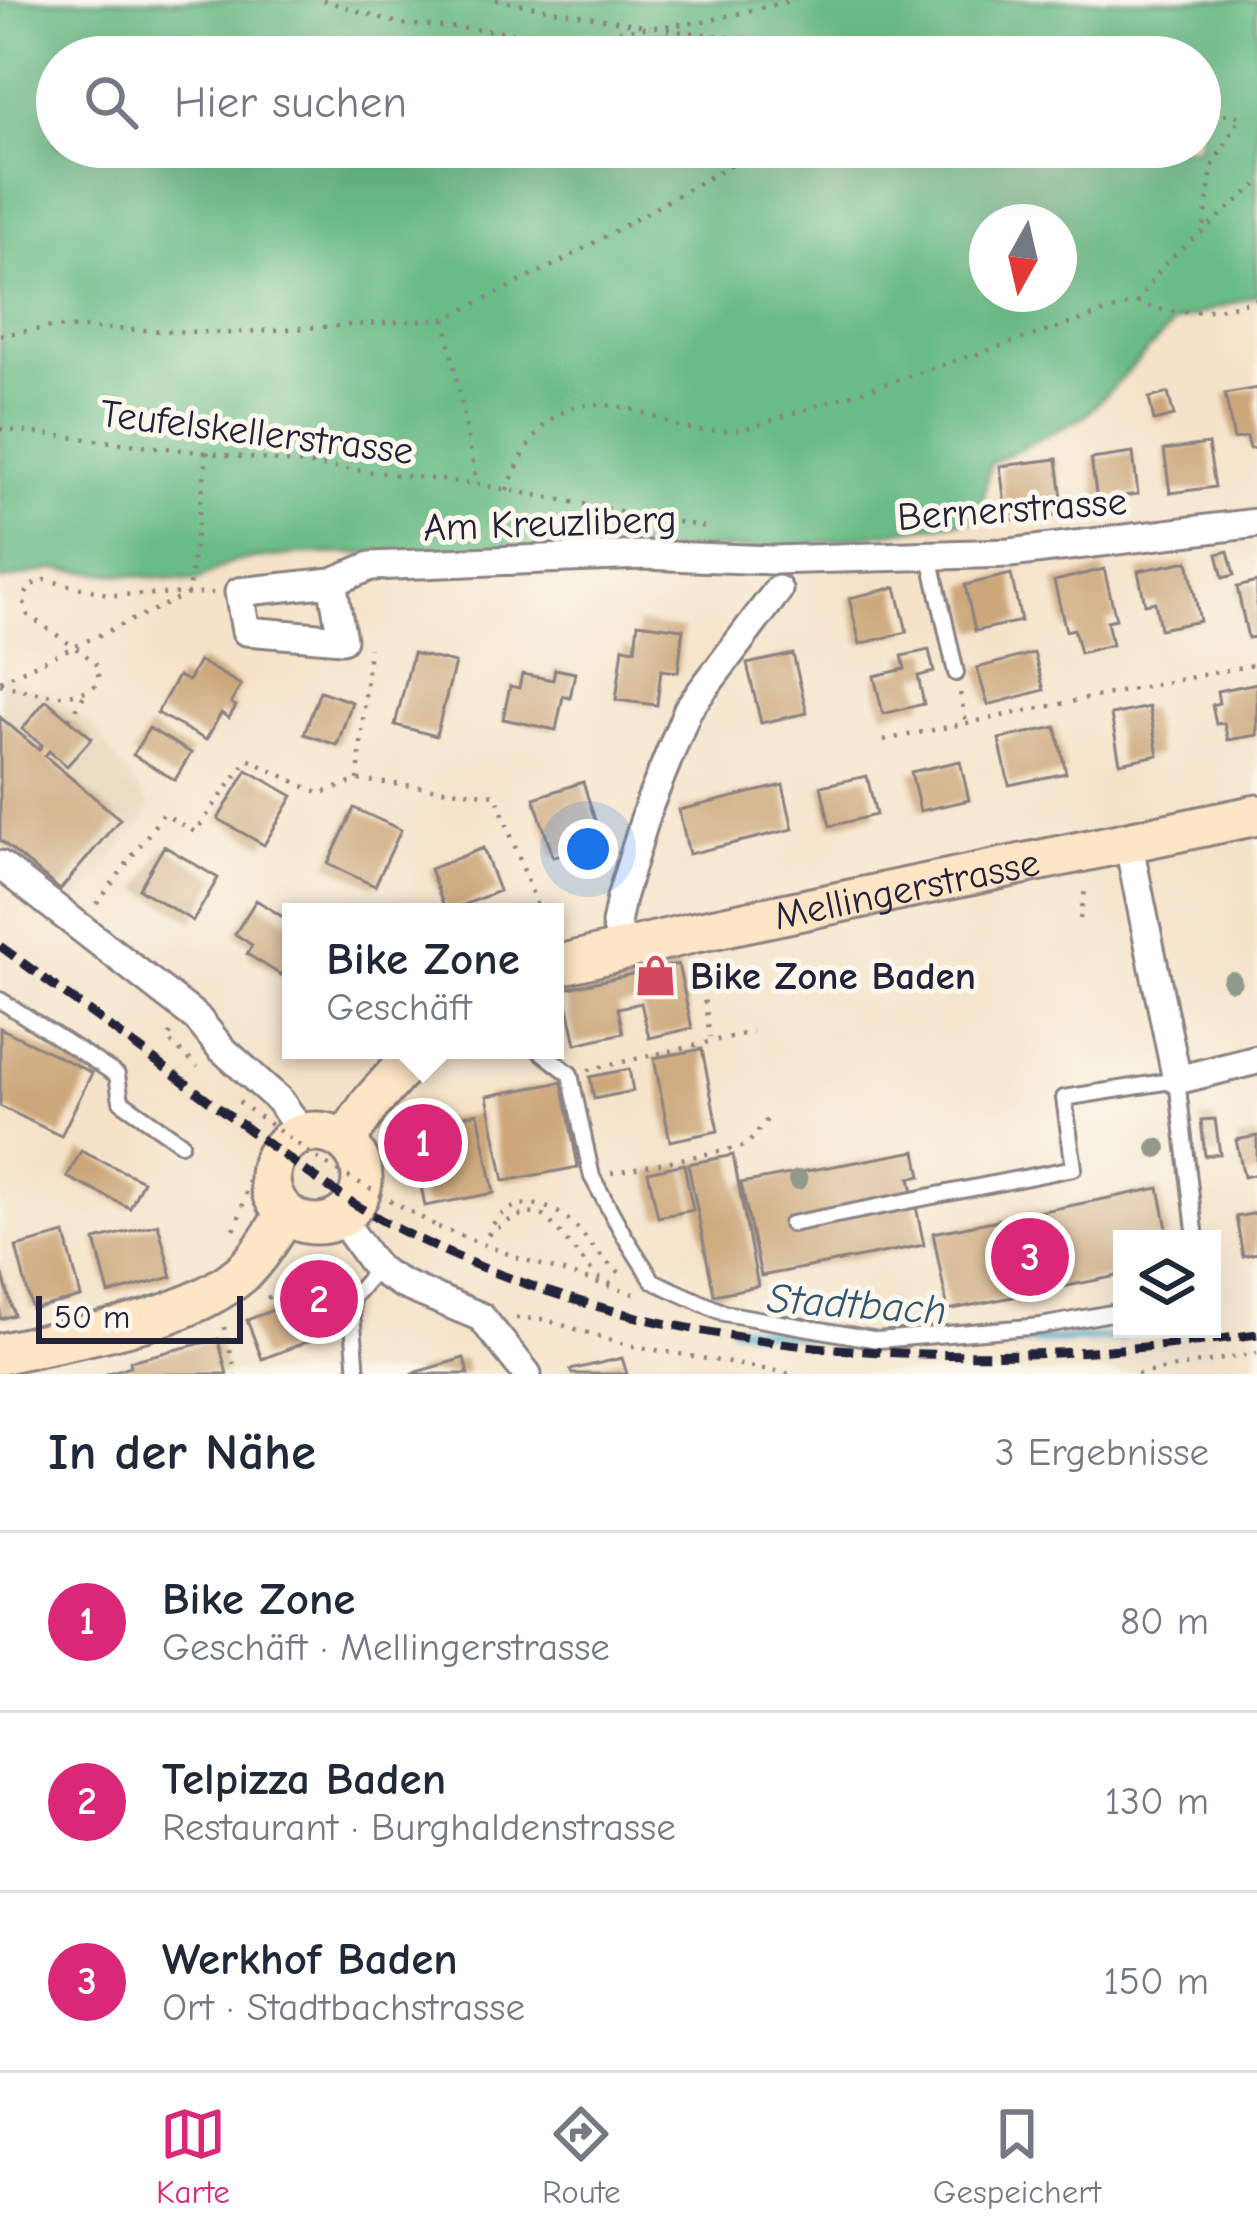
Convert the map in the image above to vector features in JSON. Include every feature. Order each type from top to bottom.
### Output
[{"type":"main road","name":"Mellingerstrasse","points":[[564,964],[1257,814]]},
{"type":"main road","points":[[364,1142],[303,1133],[289,1140],[261,1174],[286,1214],[313,1224],[358,1223],[352,1208],[362,1180],[355,1152],[364,1142],[370,1104],[410,1059]]},
{"type":"main road","points":[[0,1354],[138,1321],[200,1299],[250,1266],[286,1214]]},
{"type":"street","name":"Bernerstrasse","points":[[772,560],[1010,554],[1257,523]]},
{"type":"street","name":"Am Kreuzliberg","points":[[239,592],[332,582],[370,566],[643,555],[772,560]]},
{"type":"street","points":[[239,592],[246,631],[342,639],[332,582]]},
{"type":"street","points":[[626,949],[616,924],[621,898],[649,805],[688,709],[778,590]]},
{"type":"street","points":[[1129,841],[1177,1080],[1257,1060]]},
{"type":"street","points":[[0,865],[197,1018],[215,1043],[278,1100],[303,1133]]},
{"type":"street","points":[[358,1223],[377,1269],[481,1317],[527,1374]]},
{"type":"lane","points":[[930,556],[956,673]]},
{"type":"lane","points":[[0,1000],[117,1075],[121,1101],[181,1143]]},
{"type":"lane","points":[[551,1059],[570,1074],[592,1177],[653,1281],[724,1313],[878,1340],[1041,1326],[1113,1313]]},
{"type":"lane","points":[[791,1224],[1074,1168],[1064,1098],[1177,1080],[1195,1230]]},
{"type":"lane","points":[[351,1372],[351,1299],[377,1269]]},
{"type":"path","points":[[323,0],[401,24],[570,36],[656,28],[794,0]]},
{"type":"path","points":[[496,0],[723,36]]},
{"type":"path","points":[[1221,114],[1241,116],[1221,151]]},
{"type":"path","points":[[0,335],[53,327],[230,333],[445,319],[562,261],[725,168]]},
{"type":"path","points":[[1204,227],[1212,168]]},
{"type":"path","points":[[507,490],[526,444],[546,422],[574,406],[646,413],[688,429],[742,430],[1137,302],[1167,261],[1257,185]]},
{"type":"path","points":[[1137,302],[1154,310],[1217,312],[1257,298]]},
{"type":"path","points":[[445,319],[477,484]]},
{"type":"path","name":"Teufelskellerstrasse","points":[[0,429],[477,484],[724,530]]},
{"type":"path","points":[[188,594],[208,450]]},
{"type":"path","points":[[69,719],[97,684],[99,670],[94,661],[28,615],[23,599],[31,585],[46,580],[112,595],[239,592]]},
{"type":"path","points":[[0,682],[188,594]]},
{"type":"path","points":[[342,639],[369,647],[358,780]]},
{"type":"path","points":[[884,740],[1257,664]]},
{"type":"path","points":[[956,673],[965,723]]},
{"type":"path","points":[[0,682],[24,691],[86,694]]},
{"type":"path","points":[[76,925],[163,814],[195,832],[248,759],[320,794],[358,780],[496,795],[536,903]]},
{"type":"path","points":[[1080,919],[1087,879]]},
{"type":"path","points":[[700,976],[710,1040]]},
{"type":"path","points":[[570,1074],[752,1032]]},
{"type":"path","points":[[238,1102],[324,1163],[438,1227],[627,1293],[597,1277],[546,1217],[536,1213],[517,1216],[488,1235],[501,1212],[517,1204],[556,1211],[612,1268],[653,1281]]},
{"type":"path","points":[[592,1177],[746,1146],[769,1118]]},
{"type":"path","points":[[358,1223],[374,1209],[364,1142]]},
{"type":"path","points":[[234,1228],[261,1174]]},
{"type":"path","points":[[481,1317],[544,1319],[628,1345],[792,1374]]},
{"type":"path","points":[[222,1320],[236,1374]]},
{"type":"path","points":[[1137,1374],[1257,1353]]},
{"type":"shaded area","points":[[0,674],[52,697],[95,729],[151,808],[77,905],[0,846]]},
{"type":"green space","points":[[0,0],[1257,0],[1257,295],[1175,322],[1084,417],[990,463],[979,519],[783,548],[300,554],[234,561],[196,581],[55,569],[0,581]]},
{"type":"building","points":[[1257,388],[1257,448],[1250,449],[1247,437],[1234,439],[1225,394]]},
{"type":"building","points":[[1168,393],[1174,416],[1154,421],[1149,398]]},
{"type":"building","points":[[1208,444],[1215,487],[1170,493],[1164,450]]},
{"type":"building","points":[[1133,453],[1138,494],[1097,500],[1091,459]]},
{"type":"building","points":[[1057,459],[1064,514],[1007,520],[1000,466]]},
{"type":"building","points":[[1228,551],[1234,575],[1223,578],[1217,554]]},
{"type":"building","points":[[1188,561],[1200,621],[1160,629],[1155,602],[1145,604],[1138,571]]},
{"type":"building","points":[[1104,569],[1116,619],[1107,621],[1112,645],[1080,653],[1074,629],[1066,631],[1054,581]]},
{"type":"building","points":[[1011,574],[1021,621],[975,631],[965,585]]},
{"type":"building","points":[[1257,582],[1257,637],[1248,638],[1237,587]]},
{"type":"building","points":[[896,587],[907,632],[860,644],[849,598]]},
{"type":"building","points":[[638,623],[683,629],[678,672],[661,670],[657,705],[616,700],[623,647],[635,649]]},
{"type":"building","points":[[929,650],[934,672],[918,676],[924,704],[883,714],[874,676],[905,669],[902,656]]},
{"type":"building","points":[[413,653],[455,663],[436,736],[395,725]]},
{"type":"building","points":[[1034,653],[1044,690],[988,705],[977,668]]},
{"type":"building","points":[[793,654],[807,713],[761,723],[747,664]]},
{"type":"building","points":[[199,661],[241,685],[229,718],[221,713],[206,740],[157,713],[178,676],[188,681]]},
{"type":"building","points":[[555,669],[575,673],[570,698],[563,696],[556,730],[503,719],[510,686],[519,688],[522,674],[553,680]]},
{"type":"building","points":[[1257,683],[1257,735],[1228,740],[1224,723],[1216,724],[1212,705],[1219,703],[1217,691]]},
{"type":"building","points":[[320,691],[352,702],[337,745],[304,734]]},
{"type":"building","points":[[46,700],[92,738],[67,766],[49,751],[45,756],[120,819],[60,890],[0,840],[0,717],[39,750],[42,745],[22,729]]},
{"type":"building","points":[[1149,707],[1158,755],[1120,763],[1111,715]]},
{"type":"building","points":[[1056,727],[1066,773],[1009,785],[999,739]]},
{"type":"building","points":[[149,728],[191,753],[175,780],[133,755]]},
{"type":"building","points":[[960,761],[969,800],[920,811],[911,772]]},
{"type":"building","points":[[247,770],[293,796],[264,845],[218,819]]},
{"type":"building","points":[[867,776],[876,815],[830,826],[821,786]]},
{"type":"building","points":[[583,782],[602,842],[553,857],[534,798]]},
{"type":"building","points":[[783,785],[793,829],[689,854],[679,810]]},
{"type":"building","points":[[354,808],[401,830],[375,886],[328,864]]},
{"type":"building","points":[[164,846],[218,878],[193,921],[139,889]]},
{"type":"building","points":[[483,848],[499,891],[469,903],[443,903],[430,869]]},
{"type":"building","points":[[256,900],[282,916],[281,975],[247,954],[252,945],[235,934]]},
{"type":"building","points":[[678,964],[692,1028],[649,1038],[641,1003],[618,1008],[623,1033],[576,1044],[564,989]]},
{"type":"building","points":[[0,1028],[92,1073],[61,1136],[0,1106]]},
{"type":"building","points":[[702,1049],[718,1131],[670,1141],[654,1058]]},
{"type":"building","points":[[629,1069],[633,1091],[594,1099],[590,1077]]},
{"type":"building","points":[[562,1082],[578,1167],[504,1181],[487,1096]]},
{"type":"building","points":[[478,1113],[494,1193],[425,1206],[409,1126]]},
{"type":"building","points":[[1215,1119],[1220,1154],[1205,1156],[1201,1120]]},
{"type":"building","points":[[1257,1136],[1257,1174],[1244,1177],[1236,1140]]},
{"type":"building","points":[[81,1151],[143,1181],[130,1208],[67,1177]]},
{"type":"building","points":[[916,1151],[921,1176],[910,1178],[924,1245],[761,1276],[741,1183]]},
{"type":"building","points":[[733,1155],[758,1286],[714,1295],[688,1164]]},
{"type":"building","points":[[684,1164],[693,1210],[658,1217],[648,1172]]},
{"type":"building","points":[[1159,1188],[1167,1230],[1113,1230],[1113,1277],[948,1310],[933,1233]]},
{"type":"building","points":[[1257,1213],[1257,1253],[1243,1256],[1236,1217]]},
{"type":"building","points":[[158,1224],[172,1277],[109,1294],[95,1240]]},
{"type":"building","points":[[65,1234],[81,1297],[32,1309],[16,1247]]},
{"type":"building","points":[[0,1265],[14,1315],[0,1319]]},
{"type":"building","points":[[323,1283],[341,1329],[262,1359],[247,1320]]},
{"type":"building","points":[[218,1339],[227,1374],[106,1374],[131,1366],[130,1361]]},
{"type":"building","points":[[464,1358],[468,1374],[413,1374],[413,1373]]},
{"type":"building","points":[[622,1358],[627,1374],[572,1374],[570,1370]]},
{"type":"waterway","name":"Stadtbach","points":[[734,1327],[856,1343]]},
{"type":"waterway","name":"Stadtbach","points":[[885,1346],[1120,1338]]},
{"type":"railway","points":[[0,946],[359,1207],[408,1234],[508,1277],[611,1310],[717,1333],[824,1348],[933,1354],[1042,1354],[1257,1334]]},
{"type":"place","name":"Bike Zone Baden","points":[[656,975]]},
{"type":"place","name":"Bike Zone","points":[[423,1143]]},
{"type":"place","name":"Werkhof Baden","points":[[1030,1257]]},
{"type":"place","name":"Telpizza Baden","points":[[319,1299]]}]
